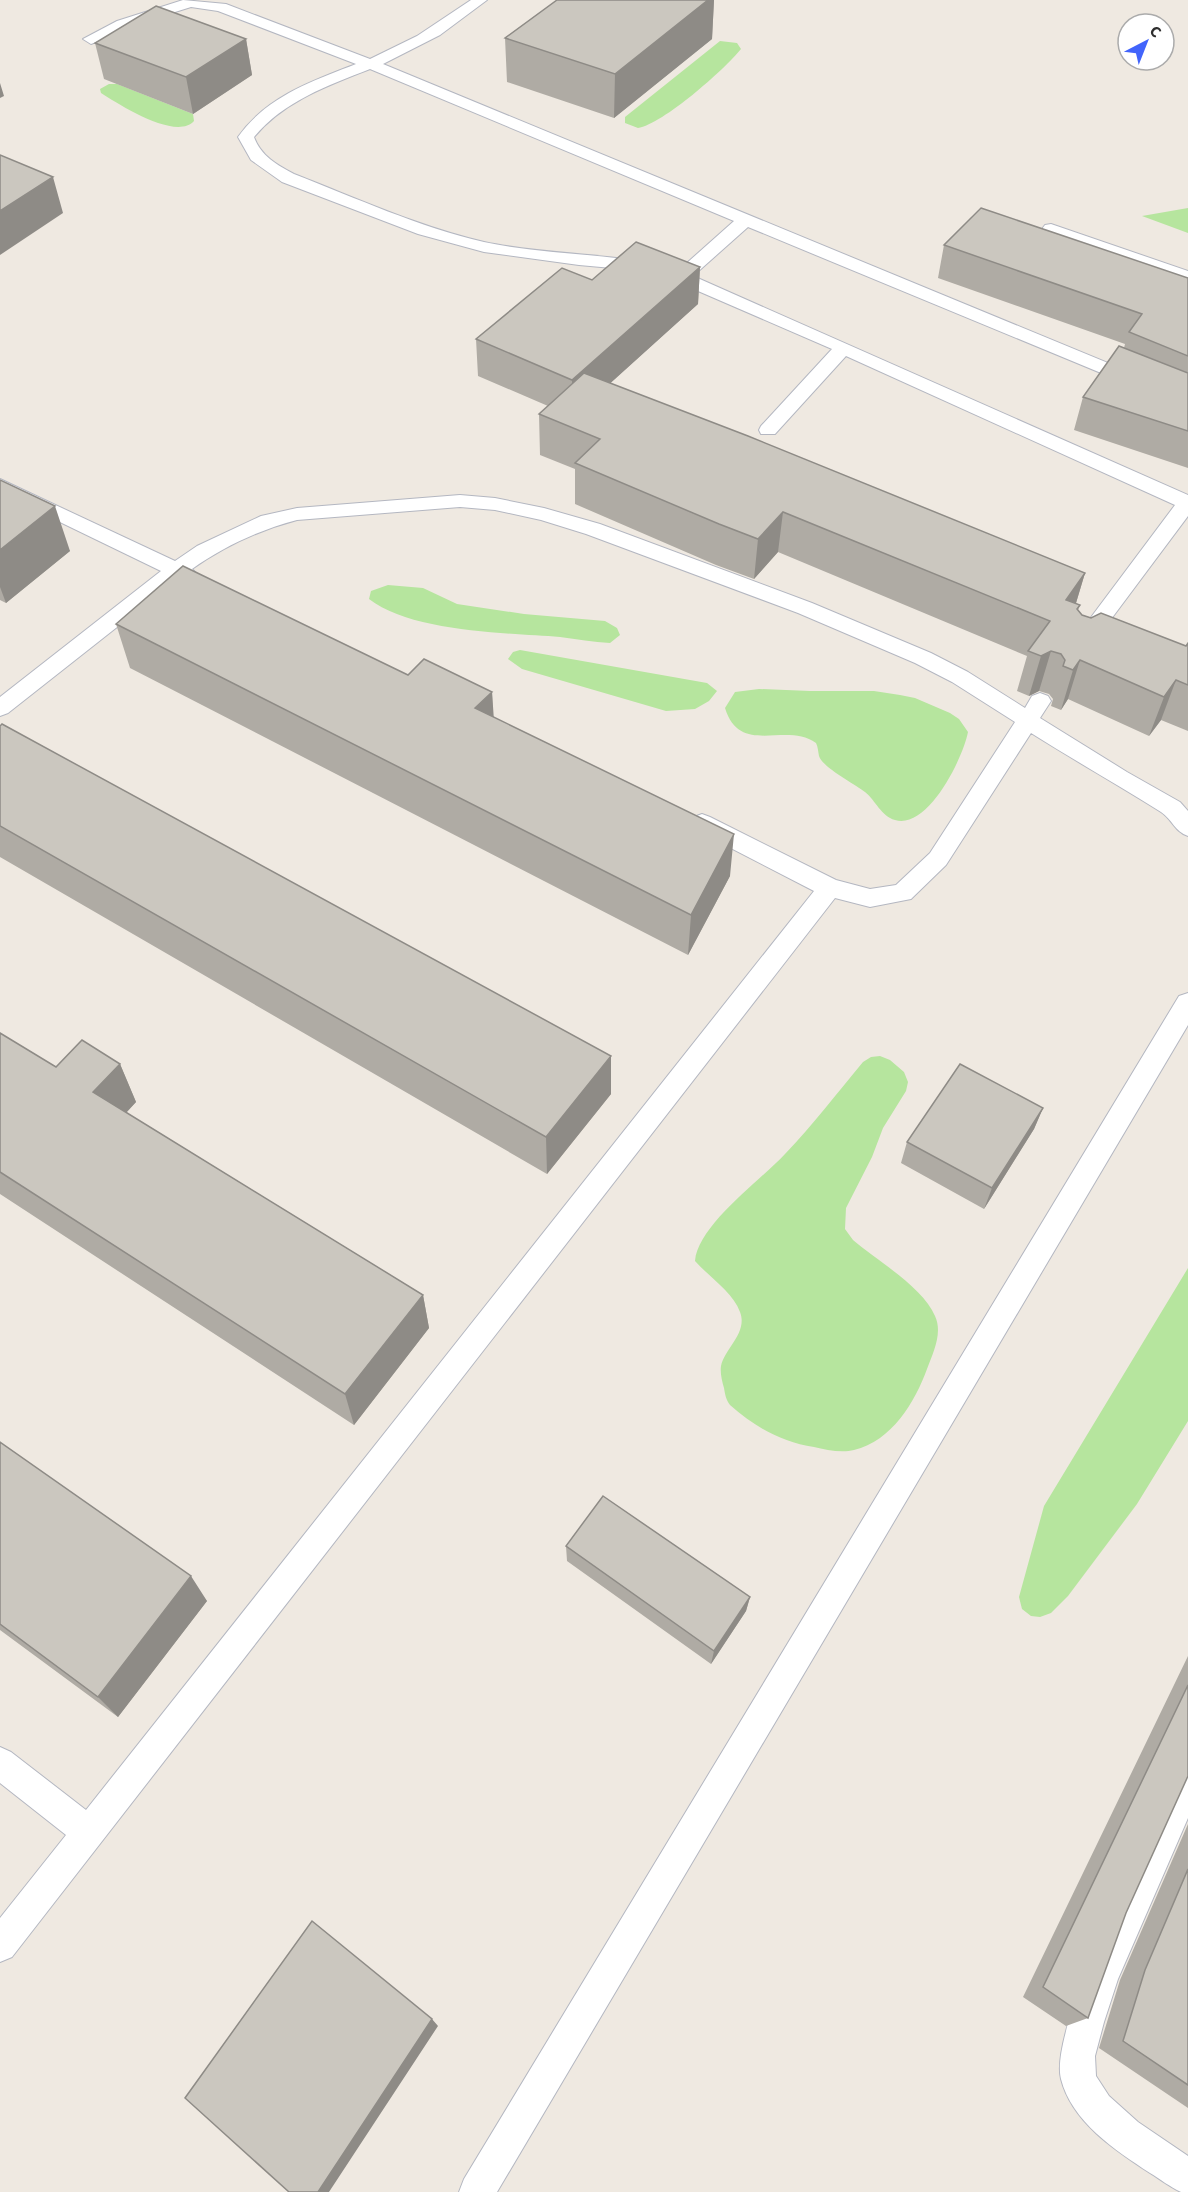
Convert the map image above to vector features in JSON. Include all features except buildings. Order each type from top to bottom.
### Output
[{"type":"lane","points":[[480,0],[450,24],[406,48],[320,84],[284,102],[252,129],[246,137],[248,147],[268,167],[288,177],[447,236],[484,247],[579,260],[646,266],[682,277],[1188,503],[1078,649]]},
{"type":"lane","points":[[91,39],[163,9],[191,3],[207,3],[243,14],[370,63],[1188,403]]},
{"type":"lane","points":[[682,277],[746,219]]},
{"type":"lane","points":[[1051,229],[1188,277]]},
{"type":"lane","points":[[768,430],[843,348]]},
{"type":"lane","points":[[0,485],[206,584]]},
{"type":"lane","points":[[0,708],[204,551],[268,521],[297,514],[460,501],[495,504],[544,514],[593,529],[805,608],[923,658],[960,677],[1029,720],[1180,806],[1188,827]]},
{"type":"lane","points":[[686,815],[830,888],[870,898],[903,893],[938,860],[1040,701]]},
{"type":"lane","points":[[0,1945],[830,888]]},
{"type":"lane","points":[[477,2192],[1188,1003]]},
{"type":"lane","points":[[0,1763],[88,1833]]},
{"type":"lane","points":[[1188,1781],[1097,1987],[1077,2053],[1077,2077],[1090,2099],[1108,2121],[1188,2177]]},
{"type":"green space","points":[[720,41],[737,43],[741,49],[708,82],[677,107],[649,124],[638,128],[625,123],[625,117]]},
{"type":"green space","points":[[109,84],[117,84],[193,114],[194,121],[186,126],[175,127],[148,119],[101,93],[100,89]]},
{"type":"green space","points":[[1188,208],[1188,233],[1142,216]]},
{"type":"green space","points":[[388,585],[423,588],[457,604],[524,614],[605,621],[617,628],[620,635],[610,643],[487,632],[434,624],[387,610],[369,599],[371,591]]},
{"type":"green space","points":[[520,650],[707,683],[717,691],[709,701],[695,709],[666,711],[522,669],[508,659],[513,652]]},
{"type":"green space","points":[[759,689],[874,691],[915,698],[950,713],[959,719],[968,732],[959,758],[942,790],[920,814],[907,820],[895,820],[882,812],[865,792],[826,766],[819,756],[816,743],[804,737],[791,735],[752,735],[741,731],[732,723],[725,708],[735,692]]},
{"type":"green space","points":[[880,1056],[890,1060],[904,1072],[908,1082],[906,1091],[883,1128],[872,1157],[846,1208],[845,1229],[853,1240],[910,1284],[929,1305],[935,1316],[938,1336],[916,1394],[909,1407],[891,1429],[868,1445],[849,1451],[834,1451],[802,1445],[780,1437],[759,1427],[730,1405],[725,1395],[721,1366],[739,1334],[742,1320],[732,1298],[695,1261],[699,1247],[718,1218],[795,1143],[863,1062],[871,1057]]},
{"type":"green space","points":[[1188,1268],[1188,1421],[1137,1504],[1068,1596],[1051,1613],[1040,1617],[1031,1616],[1022,1609],[1019,1597],[1044,1506]]}]
